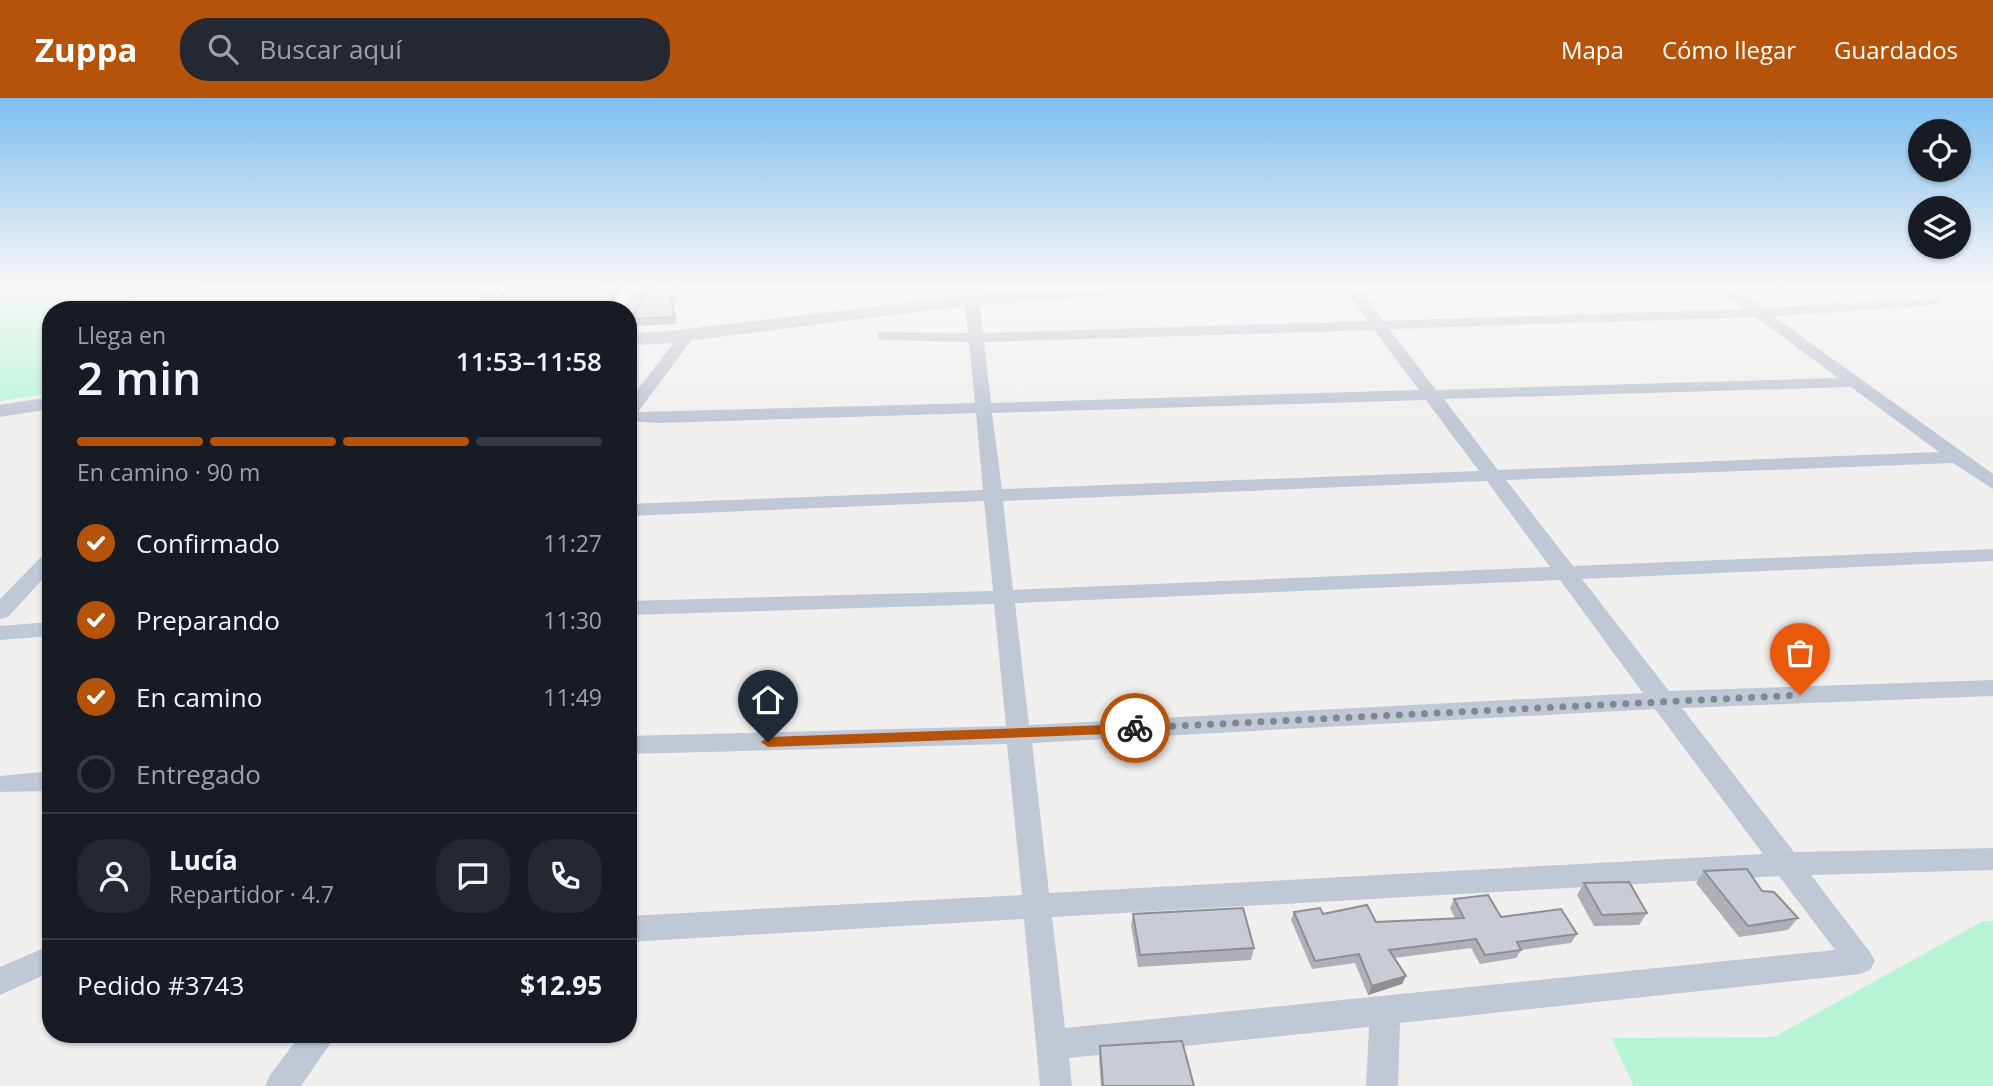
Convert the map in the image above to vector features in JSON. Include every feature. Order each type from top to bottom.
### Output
[{"type":"street","points":[[637,338],[719,331]]},
{"type":"street","points":[[975,331],[1056,1086]]},
{"type":"street","points":[[883,335],[976,338],[1160,331]]},
{"type":"street","points":[[1052,1045],[1860,961],[1383,331]]},
{"type":"street","points":[[1784,331],[1993,483]]},
{"type":"street","points":[[637,403],[687,335]]},
{"type":"street","points":[[637,415],[699,417],[1853,382]]},
{"type":"street","points":[[0,411],[42,404]]},
{"type":"street","points":[[637,510],[1957,457]]},
{"type":"street","points":[[637,608],[1004,597],[1993,555]]},
{"type":"street","points":[[0,612],[42,568]]},
{"type":"street","points":[[0,633],[42,630]]},
{"type":"street","points":[[637,746],[1018,735],[1662,700],[1993,688]]},
{"type":"street","points":[[5,784],[42,782]]},
{"type":"street","points":[[637,929],[1786,864],[1993,859]]},
{"type":"street","points":[[0,981],[42,962]]},
{"type":"street","points":[[1382,1086],[1384,1011]]},
{"type":"street","points":[[281,1086],[314,1043]]},
{"type":"green space","points":[[0,331],[42,331],[42,394],[0,401]]},
{"type":"green space","points":[[1983,921],[1993,921],[1993,1086],[1634,1086],[1611,1038],[1774,1037]]},
{"type":"building","points":[[1747,869],[1762,891],[1774,892],[1798,918],[1748,926],[1704,871]]},
{"type":"building","points":[[1629,882],[1647,913],[1602,915],[1584,883]]},
{"type":"building","points":[[1488,895],[1501,917],[1561,909],[1577,934],[1517,942],[1521,950],[1485,955],[1476,939],[1389,950],[1406,976],[1372,986],[1359,954],[1315,961],[1294,912],[1320,908],[1323,914],[1367,905],[1376,922],[1464,918],[1454,899]]},
{"type":"building","points":[[1243,908],[1254,948],[1140,955],[1133,914]]},
{"type":"building","points":[[1182,1041],[1194,1086],[1103,1086],[1100,1046]]},
{"type":"way so far","points":[[1135,728],[1800,695]]},
{"type":"route","points":[[768,742],[1018,735],[1135,728]]}]
